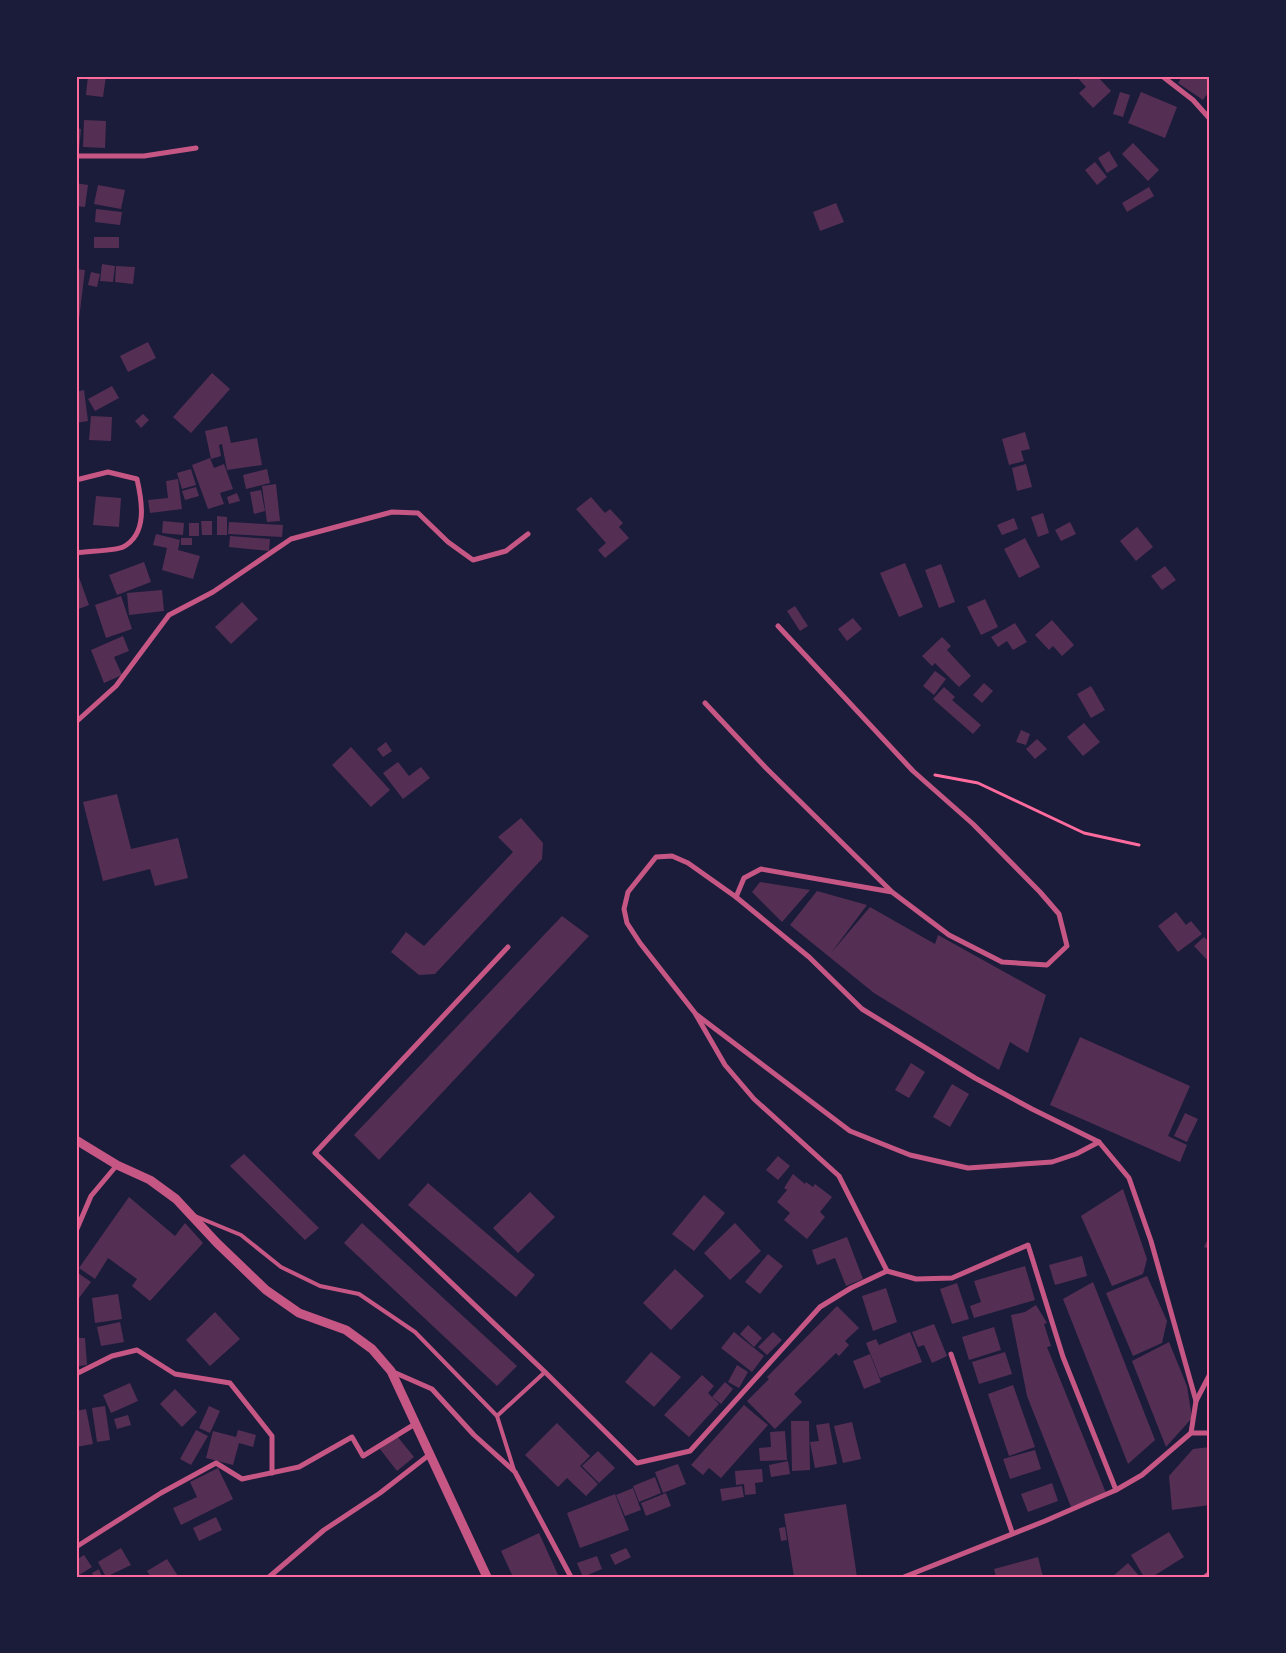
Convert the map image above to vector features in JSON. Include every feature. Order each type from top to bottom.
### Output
[{"type":"street","points":[[1162,76],[1193,100],[1210,118]]},
{"type":"street","points":[[76,156],[144,156],[196,148]]},
{"type":"street","points":[[76,480],[108,472],[137,479],[142,517],[131,539],[122,547],[76,553]]},
{"type":"street","points":[[76,722],[116,686],[169,615],[213,592],[291,539],[392,512],[418,514],[448,542],[473,560],[506,551],[528,534]]},
{"type":"street","points":[[705,703],[766,768],[892,892],[949,935],[1002,962],[1047,965],[1068,946],[1059,914],[985,836],[914,771],[778,626]]},
{"type":"street","points":[[887,1272],[839,1176],[754,1099],[725,1065],[695,1013],[640,943],[627,923],[624,909],[628,892],[656,857],[672,856],[688,863],[736,897],[809,957],[862,1009],[975,1078],[1099,1142],[1129,1178],[1151,1241],[1196,1401]]},
{"type":"street","points":[[736,897],[744,878],[761,870],[892,892]]},
{"type":"street","points":[[508,946],[315,1153],[638,1463],[690,1451],[820,1307],[851,1288],[887,1272],[916,1279],[952,1278],[1028,1244],[1063,1357],[1116,1490]]},
{"type":"street","points":[[695,1013],[850,1131],[910,1155],[968,1168],[1052,1162],[1076,1154],[1099,1142]]},
{"type":"street","points":[[76,1140],[117,1165],[150,1180],[176,1198],[217,1243],[266,1290],[299,1313],[346,1330],[372,1349],[391,1371],[487,1577]]},
{"type":"street","points":[[76,1231],[91,1196],[117,1165]]},
{"type":"street","points":[[76,1374],[112,1356],[137,1350],[175,1374],[230,1383],[272,1436],[272,1473]]},
{"type":"street","points":[[951,1354],[1012,1532]]},
{"type":"street","points":[[391,1371],[432,1389],[474,1434],[514,1472],[571,1577]]},
{"type":"street","points":[[904,1577],[1012,1532],[1045,1521],[1116,1490],[1142,1475],[1191,1433],[1196,1401],[1210,1374]]},
{"type":"street","points":[[76,1547],[161,1493],[216,1463],[242,1479],[299,1467],[352,1437],[363,1456],[415,1424]]},
{"type":"street","points":[[1191,1433],[1210,1433]]},
{"type":"street","points":[[268,1577],[324,1530],[380,1493],[429,1455]]},
{"type":"street","points":[[1206,1577],[1210,1573]]},
{"type":"lane","points":[[191,1214],[241,1236],[281,1267],[320,1286],[359,1294],[415,1332],[497,1416],[514,1472]]},
{"type":"lane","points":[[497,1416],[545,1372]]},
{"type":"path","points":[[914,771],[978,783],[1084,833],[1138,845]]},
{"type":"building","points":[[88,76],[106,76],[103,97],[86,95]]},
{"type":"building","points":[[1076,76],[1097,76],[1111,91],[1093,108],[1079,93],[1086,87]]},
{"type":"building","points":[[1183,76],[1210,76],[1210,90],[1203,100],[1178,83]]},
{"type":"building","points":[[1120,92],[1130,95],[1123,117],[1113,114]]},
{"type":"building","points":[[1141,92],[1177,107],[1165,138],[1128,123]]},
{"type":"building","points":[[84,120],[106,121],[105,148],[83,147]]},
{"type":"building","points":[[76,128],[81,129],[79,150],[76,150]]},
{"type":"building","points":[[1133,143],[1159,170],[1148,181],[1122,154]]},
{"type":"building","points":[[1109,151],[1118,166],[1107,173],[1098,158]]},
{"type":"building","points":[[1095,162],[1107,177],[1097,185],[1085,170]]},
{"type":"building","points":[[76,183],[88,185],[85,207],[76,206]]},
{"type":"building","points":[[98,185],[125,190],[121,209],[94,204]]},
{"type":"building","points":[[1149,187],[1154,196],[1127,212],[1122,203]]},
{"type":"building","points":[[836,203],[844,222],[820,231],[813,212]]},
{"type":"building","points":[[96,209],[122,212],[120,225],[95,222]]},
{"type":"building","points":[[94,237],[119,237],[119,248],[94,248]]},
{"type":"building","points":[[102,264],[115,266],[113,282],[100,281]]},
{"type":"building","points":[[116,266],[135,267],[133,284],[115,282]]},
{"type":"building","points":[[76,269],[85,270],[79,319],[76,319]]},
{"type":"building","points":[[91,272],[100,274],[97,287],[88,285]]},
{"type":"building","points":[[148,342],[156,358],[128,372],[120,356]]},
{"type":"building","points":[[212,373],[230,389],[191,433],[173,417]]},
{"type":"building","points":[[112,386],[119,398],[95,411],[88,399]]},
{"type":"building","points":[[84,390],[88,421],[76,423],[76,392]]},
{"type":"building","points":[[143,414],[149,420],[141,428],[135,421]]},
{"type":"building","points":[[91,416],[112,417],[111,441],[89,440]]},
{"type":"building","points":[[227,426],[231,443],[257,438],[262,465],[227,470],[222,444],[219,445],[221,456],[211,459],[205,431]]},
{"type":"building","points":[[1025,432],[1030,449],[1021,451],[1024,461],[1009,465],[1002,439]]},
{"type":"building","points":[[210,458],[214,468],[224,464],[233,489],[220,493],[224,504],[208,509],[192,465]]},
{"type":"building","points":[[1026,464],[1032,487],[1017,491],[1012,468]]},
{"type":"building","points":[[191,469],[196,485],[182,489],[177,473]]},
{"type":"building","points":[[267,469],[270,483],[246,489],[243,475]]},
{"type":"building","points":[[178,479],[182,509],[150,513],[148,500],[168,498],[166,481]]},
{"type":"building","points":[[276,484],[280,521],[267,522],[262,486]]},
{"type":"building","points":[[196,487],[199,496],[185,500],[182,491]]},
{"type":"building","points":[[261,490],[265,511],[254,514],[250,492]]},
{"type":"building","points":[[237,493],[240,501],[229,504],[227,497]]},
{"type":"building","points":[[96,496],[121,498],[119,527],[93,525]]},
{"type":"building","points":[[591,497],[605,513],[610,509],[623,523],[619,527],[629,538],[605,558],[598,550],[606,543],[576,509]]},
{"type":"building","points":[[1043,513],[1049,533],[1038,537],[1031,517]]},
{"type":"building","points":[[217,516],[227,517],[227,535],[217,535]]},
{"type":"building","points":[[1014,518],[1018,529],[1002,535],[997,525]]},
{"type":"building","points":[[163,521],[184,523],[183,535],[162,533]]},
{"type":"building","points":[[201,521],[212,521],[212,535],[202,535]]},
{"type":"building","points":[[229,522],[283,525],[282,537],[228,534]]},
{"type":"building","points":[[1070,522],[1076,534],[1061,541],[1055,530]]},
{"type":"building","points":[[189,523],[199,523],[199,536],[189,536]]},
{"type":"building","points":[[1137,527],[1153,547],[1136,561],[1120,541]]},
{"type":"building","points":[[156,534],[180,540],[178,550],[200,556],[193,579],[162,570],[167,548],[153,545]]},
{"type":"building","points":[[230,536],[270,539],[269,551],[229,547]]},
{"type":"building","points":[[181,538],[192,538],[192,545],[181,545]]},
{"type":"building","points":[[1025,538],[1040,567],[1019,578],[1004,549]]},
{"type":"building","points":[[144,562],[151,582],[117,595],[109,575]]},
{"type":"building","points":[[905,563],[923,607],[899,617],[880,573]]},
{"type":"building","points":[[941,564],[955,602],[939,608],[925,570]]},
{"type":"building","points":[[1165,566],[1176,580],[1162,590],[1151,576]]},
{"type":"building","points":[[76,569],[89,605],[76,610]]},
{"type":"building","points":[[162,590],[164,611],[129,615],[127,593]]},
{"type":"building","points":[[121,596],[132,629],[106,638],[95,605]]},
{"type":"building","points":[[985,599],[998,627],[981,635],[967,607]]},
{"type":"building","points":[[242,602],[258,619],[231,644],[215,627]]},
{"type":"building","points":[[795,606],[808,626],[800,631],[787,611]]},
{"type":"building","points":[[853,618],[862,629],[847,641],[838,629]]},
{"type":"building","points":[[1052,620],[1074,645],[1062,656],[1053,646],[1049,650],[1035,635]]},
{"type":"building","points":[[1015,623],[1027,642],[1013,650],[1007,641],[998,647],[991,637]]},
{"type":"building","points":[[123,636],[129,651],[114,657],[122,675],[104,683],[91,650]]},
{"type":"building","points":[[942,637],[951,646],[947,650],[971,676],[959,687],[935,663],[932,666],[922,656]]},
{"type":"building","points":[[935,671],[946,679],[934,695],[923,686]]},
{"type":"building","points":[[984,683],[993,691],[982,703],[973,695]]},
{"type":"building","points":[[1091,686],[1105,710],[1091,718],[1077,694]]},
{"type":"building","points":[[944,687],[955,697],[952,700],[981,725],[973,734],[933,699]]},
{"type":"building","points":[[1084,723],[1100,742],[1083,756],[1067,737]]},
{"type":"building","points":[[1021,730],[1030,734],[1026,745],[1016,742]]},
{"type":"building","points":[[1037,739],[1047,749],[1035,759],[1026,749]]},
{"type":"building","points":[[386,742],[392,751],[383,757],[377,749]]},
{"type":"building","points":[[351,747],[390,790],[371,807],[332,765]]},
{"type":"building","points":[[398,762],[409,776],[421,767],[430,778],[403,799],[383,773]]},
{"type":"building","points":[[117,794],[131,849],[178,838],[188,878],[155,886],[150,869],[103,881],[83,802]]},
{"type":"building","points":[[521,818],[543,843],[542,859],[435,974],[419,975],[391,952],[406,932],[424,946],[513,852],[498,837]]},
{"type":"building","points":[[760,882],[810,890],[782,922],[752,892]]},
{"type":"building","points":[[817,891],[867,905],[831,953],[870,907],[935,944],[938,935],[1046,995],[1028,1053],[1010,1042],[999,1070],[874,993],[790,925]]},
{"type":"building","points":[[1176,912],[1186,925],[1191,921],[1202,934],[1178,952],[1158,926]]},
{"type":"building","points":[[562,916],[589,936],[379,1160],[354,1135]]},
{"type":"building","points":[[1204,937],[1210,943],[1210,963],[1194,946]]},
{"type":"building","points":[[1080,1037],[1190,1086],[1168,1136],[1187,1145],[1180,1162],[1050,1105]]},
{"type":"building","points":[[911,1063],[925,1072],[909,1098],[895,1090]]},
{"type":"building","points":[[952,1084],[969,1094],[950,1127],[933,1117]]},
{"type":"building","points":[[1185,1113],[1198,1119],[1187,1142],[1174,1136]]},
{"type":"building","points":[[244,1154],[319,1228],[305,1240],[230,1166]]},
{"type":"building","points":[[778,1156],[790,1166],[778,1180],[766,1170]]},
{"type":"building","points":[[793,1174],[805,1184],[806,1182],[813,1187],[815,1184],[832,1197],[820,1212],[825,1217],[807,1239],[784,1220],[790,1213],[777,1202],[787,1190],[784,1188]]},
{"type":"building","points":[[428,1183],[535,1275],[516,1297],[408,1205]]},
{"type":"building","points":[[1123,1189],[1147,1259],[1143,1274],[1112,1286],[1081,1216]]},
{"type":"building","points":[[530,1192],[555,1217],[518,1253],[493,1228]]},
{"type":"building","points":[[704,1195],[725,1213],[694,1251],[672,1234]]},
{"type":"building","points":[[129,1197],[175,1236],[185,1223],[203,1243],[150,1301],[132,1286],[137,1279],[108,1258],[95,1279],[79,1268]]},
{"type":"building","points":[[362,1223],[517,1366],[497,1386],[344,1243]]},
{"type":"building","points":[[735,1223],[761,1251],[730,1280],[704,1253]]},
{"type":"building","points":[[1210,1234],[1210,1249],[1204,1247]]},
{"type":"building","points":[[847,1237],[863,1279],[846,1286],[835,1258],[817,1265],[812,1250]]},
{"type":"building","points":[[768,1254],[783,1266],[760,1294],[745,1282]]},
{"type":"building","points":[[1082,1256],[1087,1276],[1055,1285],[1049,1265]]},
{"type":"building","points":[[1025,1266],[1035,1300],[974,1318],[970,1306],[981,1302],[974,1281]]},
{"type":"building","points":[[675,1269],[704,1296],[671,1330],[643,1303]]},
{"type":"building","points":[[78,1273],[91,1282],[76,1302],[76,1275]]},
{"type":"building","points":[[1147,1276],[1167,1321],[1162,1343],[1133,1356],[1106,1293]]},
{"type":"building","points":[[1093,1282],[1155,1440],[1128,1464],[1063,1299]]},
{"type":"building","points":[[957,1283],[969,1319],[952,1324],[940,1289]]},
{"type":"building","points":[[886,1288],[897,1322],[873,1331],[862,1296]]},
{"type":"building","points":[[118,1294],[122,1319],[95,1323],[92,1298]]},
{"type":"building","points":[[1036,1305],[1047,1323],[1044,1324],[1051,1346],[1047,1347],[1106,1493],[1071,1507],[1027,1396],[1011,1315],[1025,1312]]},
{"type":"building","points":[[837,1306],[859,1328],[845,1341],[849,1345],[839,1356],[836,1353],[794,1394],[802,1402],[775,1429],[747,1401],[769,1379],[767,1377]]},
{"type":"building","points":[[215,1312],[240,1339],[210,1366],[186,1340]]},
{"type":"building","points":[[120,1322],[124,1342],[101,1346],[97,1327]]},
{"type":"building","points":[[934,1324],[947,1356],[932,1363],[924,1345],[918,1347],[912,1332]]},
{"type":"building","points":[[748,1325],[762,1338],[754,1347],[740,1334]]},
{"type":"building","points":[[994,1327],[1001,1350],[969,1360],[962,1337]]},
{"type":"building","points":[[734,1332],[764,1356],[752,1372],[721,1348]]},
{"type":"building","points":[[773,1332],[782,1340],[767,1355],[758,1347]]},
{"type":"building","points":[[910,1332],[922,1362],[880,1378],[866,1343],[876,1339],[879,1345]]},
{"type":"building","points":[[76,1338],[85,1338],[87,1365],[79,1366],[79,1354],[76,1354]]},
{"type":"building","points":[[1169,1342],[1187,1386],[1192,1418],[1166,1447],[1132,1361]]},
{"type":"building","points":[[651,1352],[681,1377],[654,1407],[625,1382]]},
{"type":"building","points":[[1005,1352],[1012,1374],[979,1384],[972,1362]]},
{"type":"building","points":[[870,1354],[881,1382],[864,1389],[853,1361]]},
{"type":"building","points":[[737,1365],[748,1372],[739,1388],[728,1382]]},
{"type":"building","points":[[702,1375],[714,1386],[708,1393],[719,1404],[689,1437],[664,1415]]},
{"type":"building","points":[[725,1382],[733,1389],[721,1404],[712,1397]]},
{"type":"building","points":[[130,1383],[138,1401],[111,1413],[103,1395]]},
{"type":"building","points":[[1013,1385],[1035,1447],[1009,1456],[988,1394]]},
{"type":"building","points":[[175,1389],[197,1412],[182,1427],[160,1404]]},
{"type":"building","points":[[744,1405],[768,1425],[721,1478],[709,1468],[703,1475],[691,1465]]},
{"type":"building","points":[[105,1406],[110,1440],[97,1442],[92,1408]]},
{"type":"building","points":[[209,1406],[220,1411],[210,1433],[199,1428]]},
{"type":"building","points":[[86,1409],[93,1444],[76,1447],[76,1411]]},
{"type":"building","points":[[128,1415],[131,1425],[117,1429],[114,1419]]},
{"type":"building","points":[[791,1421],[809,1421],[810,1470],[792,1471]]},
{"type":"building","points":[[852,1422],[861,1459],[843,1463],[834,1426]]},
{"type":"building","points":[[557,1423],[590,1456],[580,1466],[598,1484],[586,1496],[567,1478],[558,1487],[525,1455]]},
{"type":"building","points":[[829,1423],[837,1464],[815,1468],[810,1442],[819,1441],[816,1425]]},
{"type":"building","points":[[196,1430],[208,1436],[191,1465],[180,1459]]},
{"type":"building","points":[[238,1430],[256,1435],[253,1447],[239,1443],[233,1465],[206,1458],[213,1431],[236,1437]]},
{"type":"building","points":[[785,1431],[787,1460],[760,1461],[759,1448],[771,1447],[770,1432]]},
{"type":"building","points":[[397,1436],[414,1457],[397,1471],[380,1449]]},
{"type":"building","points":[[1210,1447],[1210,1505],[1172,1510],[1169,1476],[1193,1449]]},
{"type":"building","points":[[1035,1450],[1041,1469],[1010,1479],[1003,1459]]},
{"type":"building","points":[[598,1451],[615,1468],[599,1483],[582,1466]]},
{"type":"building","points":[[788,1461],[790,1474],[771,1477],[769,1465]]},
{"type":"building","points":[[678,1464],[686,1484],[663,1493],[655,1472]]},
{"type":"building","points":[[218,1468],[233,1499],[181,1525],[173,1508],[197,1497],[190,1482]]},
{"type":"building","points":[[762,1469],[763,1482],[755,1483],[756,1494],[745,1495],[744,1484],[736,1485],[735,1471]]},
{"type":"building","points":[[655,1477],[661,1493],[639,1502],[633,1486]]},
{"type":"building","points":[[1052,1483],[1058,1501],[1028,1512],[1021,1494]]},
{"type":"building","points":[[742,1486],[744,1497],[722,1501],[720,1489]]},
{"type":"building","points":[[633,1488],[641,1510],[625,1516],[616,1495]]},
{"type":"building","points":[[666,1493],[671,1506],[646,1516],[641,1503]]},
{"type":"building","points":[[615,1494],[629,1530],[580,1548],[567,1513]]},
{"type":"building","points":[[846,1504],[857,1577],[794,1577],[784,1514]]},
{"type":"building","points":[[216,1517],[222,1530],[199,1541],[193,1528]]},
{"type":"building","points":[[785,1527],[787,1540],[781,1541],[779,1528]]},
{"type":"building","points":[[1169,1532],[1184,1557],[1152,1577],[1144,1577],[1131,1555]]},
{"type":"building","points":[[539,1533],[559,1577],[513,1577],[501,1551]]},
{"type":"building","points":[[121,1548],[131,1565],[106,1577],[98,1562]]},
{"type":"building","points":[[626,1548],[631,1557],[615,1565],[610,1555]]},
{"type":"building","points":[[84,1555],[92,1567],[76,1577],[76,1560]]},
{"type":"building","points":[[597,1556],[602,1569],[583,1577],[577,1563]]},
{"type":"building","points":[[1038,1557],[1043,1577],[1030,1577],[1029,1575],[996,1577],[994,1569]]},
{"type":"building","points":[[167,1559],[178,1576],[151,1577],[147,1571]]},
{"type":"building","points":[[1128,1563],[1140,1577],[1112,1577]]},
{"type":"building","points":[[99,1569],[102,1577],[94,1577],[92,1573]]}]
